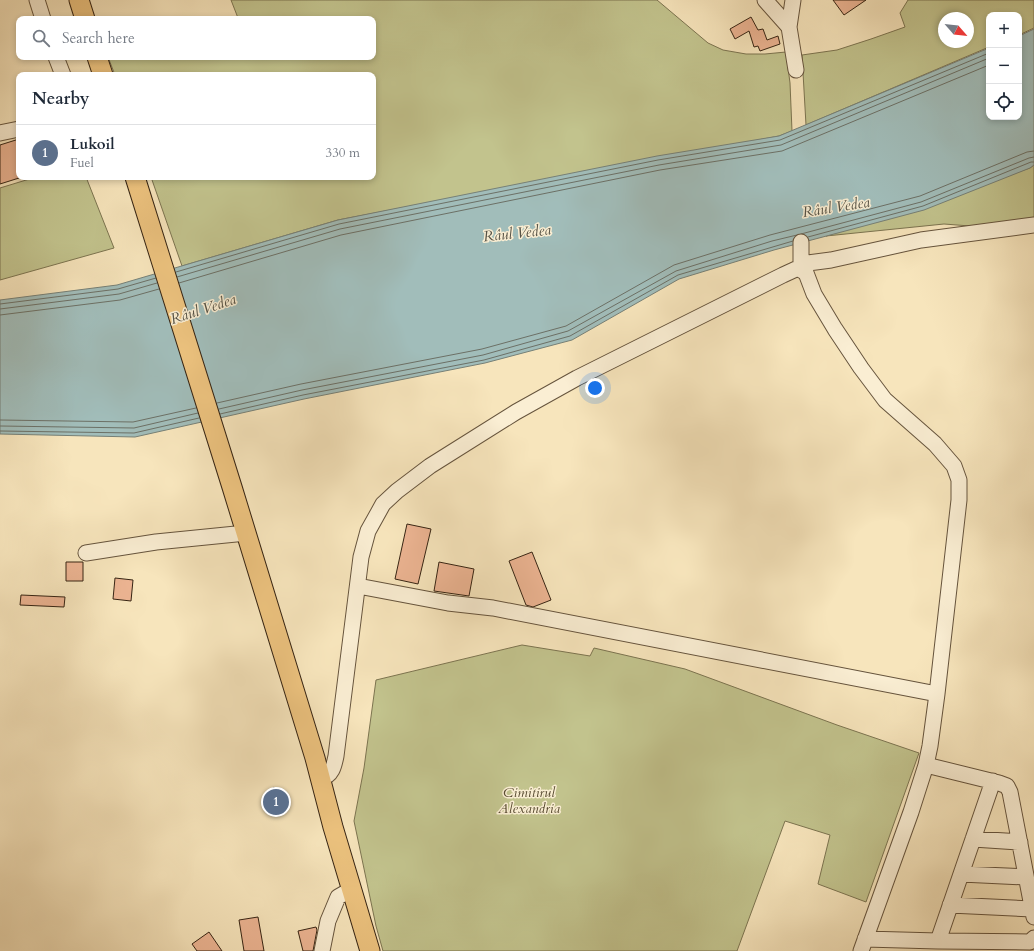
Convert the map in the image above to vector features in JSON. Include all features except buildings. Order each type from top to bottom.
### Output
[{"type":"main road","points":[[79,0],[84,16]]},
{"type":"main road","points":[[98,60],[102,72]]},
{"type":"main road","points":[[136,180],[321,778],[333,827],[370,951]]},
{"type":"street","points":[[37,0],[41,16]]},
{"type":"street","points":[[765,0],[789,27]]},
{"type":"street","points":[[793,0],[789,27],[796,70]]},
{"type":"street","points":[[57,60],[62,72]]},
{"type":"street","points":[[0,133],[16,130]]},
{"type":"street","points":[[801,270],[808,263],[831,260],[922,240],[1034,225]]},
{"type":"street","points":[[801,242],[801,270]]},
{"type":"street","points":[[321,778],[325,777],[331,772],[334,766],[361,557],[368,531],[382,504],[430,466],[516,412],[577,378],[783,275],[796,269],[801,270],[806,273],[814,294],[861,368],[885,400],[935,444],[954,466],[959,480],[936,694],[930,746],[926,766],[863,945],[938,941],[1030,942],[1034,938]]},
{"type":"street","points":[[86,553],[156,542],[246,533]]},
{"type":"street","points":[[358,586],[448,603],[500,609],[936,694]]},
{"type":"street","points":[[926,766],[993,781],[1007,786],[1010,792],[1033,913],[950,905]]},
{"type":"street","points":[[938,941],[993,781]]},
{"type":"street","points":[[973,839],[1020,842]]},
{"type":"street","points":[[961,874],[1026,876]]},
{"type":"street","points":[[322,951],[328,921],[338,897],[352,889]]},
{"type":"green space","points":[[231,0],[657,0],[708,43],[723,50],[746,54],[786,52],[790,83],[792,131],[779,136],[338,220],[182,266],[152,180],[376,180],[376,72],[114,72],[109,60],[376,60],[376,16],[237,16]]},
{"type":"green space","points":[[908,0],[1034,0],[1034,28],[1022,34],[1022,12],[986,12],[986,48],[806,125],[802,55],[837,50],[905,27],[900,13]]},
{"type":"green space","points":[[1034,165],[1034,227],[996,228],[944,224],[826,236],[1030,168]]},
{"type":"green space","points":[[26,180],[87,180],[114,248],[0,280],[0,188]]},
{"type":"green space","name":"Cimitirul Alexandria","points":[[522,645],[590,656],[594,648],[685,669],[837,725],[919,753],[866,902],[818,884],[830,835],[785,821],[737,951],[383,951],[376,926],[354,821],[364,768],[376,680]]},
{"type":"water","name":"Râul Vedea","points":[[1034,29],[1034,165],[1030,168],[924,210],[774,250],[679,279],[572,340],[485,363],[304,399],[135,437],[0,434],[0,300],[117,285],[338,220],[657,156],[779,136],[986,49],[986,120],[1022,120],[1022,35]]},
{"type":"place","name":"Lukoil","points":[[276,802]]}]
